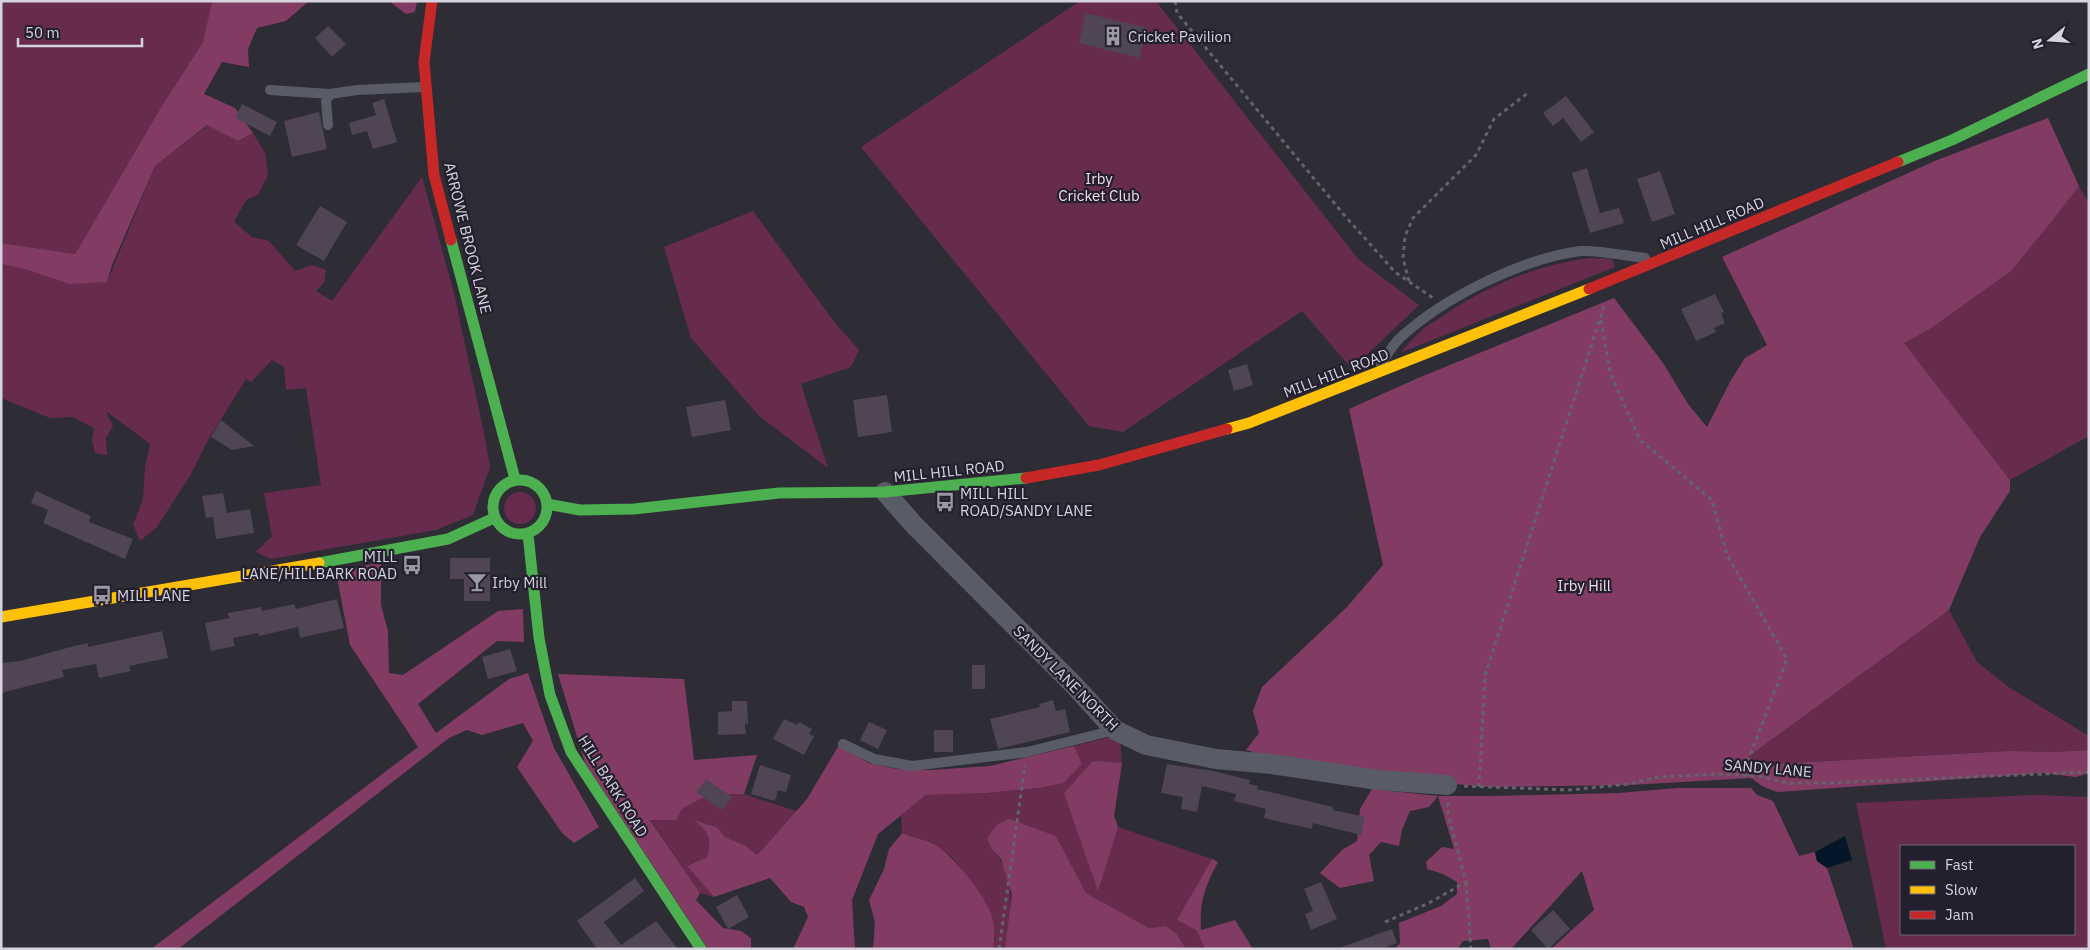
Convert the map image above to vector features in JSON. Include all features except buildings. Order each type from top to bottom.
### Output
[{"type":"street","name":"ARROWE BROOK LANE","points":[[432,1],[424,62],[434,174],[515,479]]},
{"type":"street","name":"MILL HILL ROAD","points":[[548,504],[580,510],[634,509],[779,493],[885,492],[1028,478],[1100,465],[1249,423],[1374,375],[1483,330],[1613,280],[1952,140],[2089,74]]},
{"type":"street","points":[[515,479],[533,482],[547,499],[548,504],[544,520],[537,529],[528,534],[506,532],[494,518],[492,504],[495,493],[515,479]]},
{"type":"street","name":"SANDY LANE NORTH","points":[[885,492],[915,526],[1074,684],[1115,730],[1146,745],[1216,758],[1272,764],[1378,780],[1447,785]]},
{"type":"street","points":[[1,617],[396,550],[448,539],[494,518]]},
{"type":"street","name":"HILL BARK ROAD","points":[[528,534],[539,638],[550,694],[571,752],[701,949]]},
{"type":"lane","points":[[270,90],[330,94],[357,90],[426,87]]},
{"type":"lane","points":[[328,125],[326,101],[330,94]]},
{"type":"lane","points":[[1374,375],[1400,337],[1443,305],[1498,276],[1539,259],[1583,251],[1662,260]]},
{"type":"lane","points":[[844,744],[874,759],[912,766],[1027,752],[1115,730]]},
{"type":"path","points":[[1175,1],[1177,13],[1395,272],[1443,305]]},
{"type":"path","points":[[1409,282],[1403,258],[1405,236],[1412,218],[1476,155],[1494,119],[1528,92]]},
{"type":"path","points":[[1479,787],[1484,676],[1613,280]]},
{"type":"path","points":[[1600,319],[1610,374],[1640,440],[1712,500],[1727,555],[1787,660],[1748,761],[1749,776]]},
{"type":"path","points":[[999,949],[1027,752]]},
{"type":"path","name":"SANDY LANE","points":[[1447,785],[1569,790],[1629,784],[1658,777],[1719,774],[1749,776],[1788,783],[1828,783],[2089,772]]},
{"type":"path","points":[[1447,785],[1448,814],[1466,882],[1471,949]]},
{"type":"path","points":[[1386,922],[1429,903],[1466,882]]},
{"type":"green space","points":[[1,1],[212,1],[203,42],[163,104],[75,254],[1,243]]},
{"type":"green space","points":[[212,1],[309,1],[286,21],[257,28],[248,49],[249,67],[222,62],[204,94],[235,108],[253,133],[238,141],[207,125],[155,166],[112,265],[107,282],[70,284],[25,269],[1,264],[1,243],[75,254],[163,104],[203,42]]},
{"type":"green space","points":[[389,1],[417,1],[415,12],[406,14]]},
{"type":"green space","name":"Irby Cricket Club","points":[[1080,1],[1156,1],[1359,260],[1419,305],[1352,369],[1302,311],[1123,432],[1089,426],[861,147]]},
{"type":"green space","name":"Irby Hill","points":[[2048,118],[2079,186],[2011,271],[1930,329],[1904,343],[2010,480],[2010,491],[1980,537],[1949,610],[1748,757],[1756,765],[2008,751],[2053,752],[2089,750],[2089,773],[2076,777],[2043,773],[1777,792],[1762,786],[1751,778],[1631,785],[1488,787],[1422,781],[1289,763],[1246,750],[1259,733],[1253,711],[1262,687],[1347,607],[1383,565],[1349,409],[1418,378],[1614,298],[1663,363],[1688,404],[1707,427],[1731,380],[1745,358],[1767,345],[1722,257],[1937,160]]},
{"type":"green space","points":[[208,125],[238,141],[253,133],[265,153],[268,175],[258,195],[246,200],[234,222],[252,237],[269,241],[295,271],[312,265],[326,270],[324,283],[316,291],[332,301],[422,177],[454,293],[490,467],[473,515],[436,530],[271,559],[256,552],[272,536],[264,493],[321,485],[306,388],[286,390],[284,367],[272,360],[251,382],[246,379],[208,440],[191,474],[157,527],[140,541],[133,525],[143,499],[145,467],[150,444],[106,411],[113,426],[106,438],[107,455],[95,453],[92,440],[94,428],[73,417],[50,418],[1,398],[1,264],[107,282],[155,166]]},
{"type":"green space","points":[[2079,186],[2089,203],[2089,436],[2010,480],[1904,343],[1930,329],[2011,271]]},
{"type":"green space","points":[[753,211],[835,323],[859,350],[851,367],[801,384],[828,468],[759,416],[691,338],[664,247]]},
{"type":"green space","points":[[1590,258],[1612,259],[1615,267],[1400,353],[1425,328],[1481,293],[1533,271],[1552,265]]},
{"type":"green space","points":[[520,492],[532,496],[536,508],[532,520],[520,524],[508,520],[504,508],[508,496]]},
{"type":"green space","points":[[381,562],[381,605],[388,631],[389,673],[403,675],[498,611],[523,609],[524,642],[497,641],[418,704],[436,733],[509,679],[528,673],[554,748],[599,827],[574,843],[562,833],[517,767],[533,741],[523,723],[482,735],[467,730],[449,738],[178,949],[151,949],[418,747],[350,645],[336,572]]},
{"type":"green space","points":[[1949,610],[1977,662],[2010,688],[2089,736],[2089,750],[2053,752],[2008,751],[1756,765],[1748,757]]},
{"type":"green space","points":[[558,674],[684,679],[694,760],[757,755],[744,794],[710,794],[682,809],[676,820],[650,820],[700,893],[696,900],[723,928],[741,931],[751,938],[751,949],[708,949],[585,763]]},
{"type":"green space","points":[[1106,738],[1120,738],[1122,763],[1114,816],[1118,827],[1212,859],[1178,920],[1196,930],[1205,949],[1186,949],[1176,933],[1166,926],[1149,928],[1086,893],[1056,836],[992,849],[1006,871],[1011,896],[1011,910],[1005,949],[993,949],[995,938],[975,887],[952,857],[933,843],[902,833],[901,815],[926,795],[987,793],[1038,788],[1082,764],[1074,746]]},
{"type":"green space","points":[[839,745],[869,763],[897,769],[931,770],[990,766],[1074,746],[1082,764],[1063,783],[1038,788],[987,793],[926,795],[878,834],[852,900],[855,949],[793,949],[808,917],[804,907],[791,902],[770,878],[714,897],[687,866],[707,857],[709,845],[706,832],[694,820],[718,828],[725,837],[746,846],[757,855],[807,799]]},
{"type":"green space","points":[[1093,761],[1122,763],[1114,816],[1118,827],[1098,891],[1064,793]]},
{"type":"green space","points":[[1677,788],[1751,788],[1757,795],[1773,801],[1799,856],[1815,852],[1817,861],[1827,868],[1854,949],[1551,949],[1594,910],[1582,871],[1511,949],[1491,949],[1488,939],[1463,941],[1457,949],[1395,949],[1400,943],[1399,923],[1441,906],[1457,894],[1457,882],[1443,874],[1427,869],[1426,862],[1442,847],[1454,849],[1438,796],[1619,793]]},
{"type":"green space","points":[[1372,789],[1438,796],[1429,807],[1410,811],[1402,830],[1399,846],[1381,842],[1369,855],[1374,881],[1340,888],[1320,873],[1342,850],[1357,841],[1360,809]]},
{"type":"green space","points":[[710,794],[744,794],[796,811],[757,855],[746,846],[725,837],[718,828],[696,821],[704,829],[708,837],[707,857],[687,866],[714,897],[700,893],[650,819],[676,820],[682,809]]},
{"type":"green space","points":[[2035,795],[2089,797],[2089,949],[1886,949],[1856,803]]},
{"type":"green space","points":[[1009,819],[1056,836],[1086,893],[1149,928],[1166,926],[1176,933],[1186,949],[1005,949],[1012,895],[1001,859],[992,849],[987,838],[997,825]]},
{"type":"green space","points":[[902,833],[932,843],[948,855],[966,874],[982,896],[991,914],[994,931],[993,949],[873,949],[875,922],[869,900],[884,869],[889,849]]},
{"type":"green space","points":[[1212,859],[1218,862],[1202,903],[1201,930],[1235,920],[1253,949],[1205,949],[1196,930],[1177,920]]},
{"type":"water","points":[[1845,836],[1852,860],[1827,868],[1817,861],[1815,852]]},
{"type":"traffic: fast","points":[[1898,162],[1952,140],[2089,74]]},
{"type":"traffic: fast","points":[[451,240],[515,479]]},
{"type":"traffic: fast","points":[[547,504],[580,510],[634,509],[779,493],[885,492],[1026,478]]},
{"type":"traffic: fast","points":[[515,480],[525,480],[535,484],[543,492],[547,507],[543,522],[535,530],[525,534],[515,534],[505,530],[497,522],[493,512],[493,502],[497,492],[505,484],[515,480]]},
{"type":"traffic: fast","points":[[319,563],[448,539],[494,518]]},
{"type":"traffic: fast","points":[[528,534],[539,638],[550,695],[571,752],[701,949]]},
{"type":"traffic: slow","points":[[1227,429],[1249,423],[1589,289]]},
{"type":"traffic: slow","points":[[1,617],[319,563]]},
{"type":"traffic: jam","points":[[432,1],[424,62],[434,175],[451,240]]},
{"type":"traffic: jam","points":[[1589,289],[1898,162]]},
{"type":"traffic: jam","points":[[1026,478],[1099,465],[1227,429]]},
{"type":"place","name":"Cricket Pavilion","points":[[1113,36]]},
{"type":"place","name":"MILL HILL ROAD/SANDY LANE","points":[[945,502]]},
{"type":"place","name":"MILL LANE/HILLBARK ROAD","points":[[412,565]]},
{"type":"place","name":"Irby Mill","points":[[477,582]]},
{"type":"place","name":"MILL LANE","points":[[102,595]]}]
